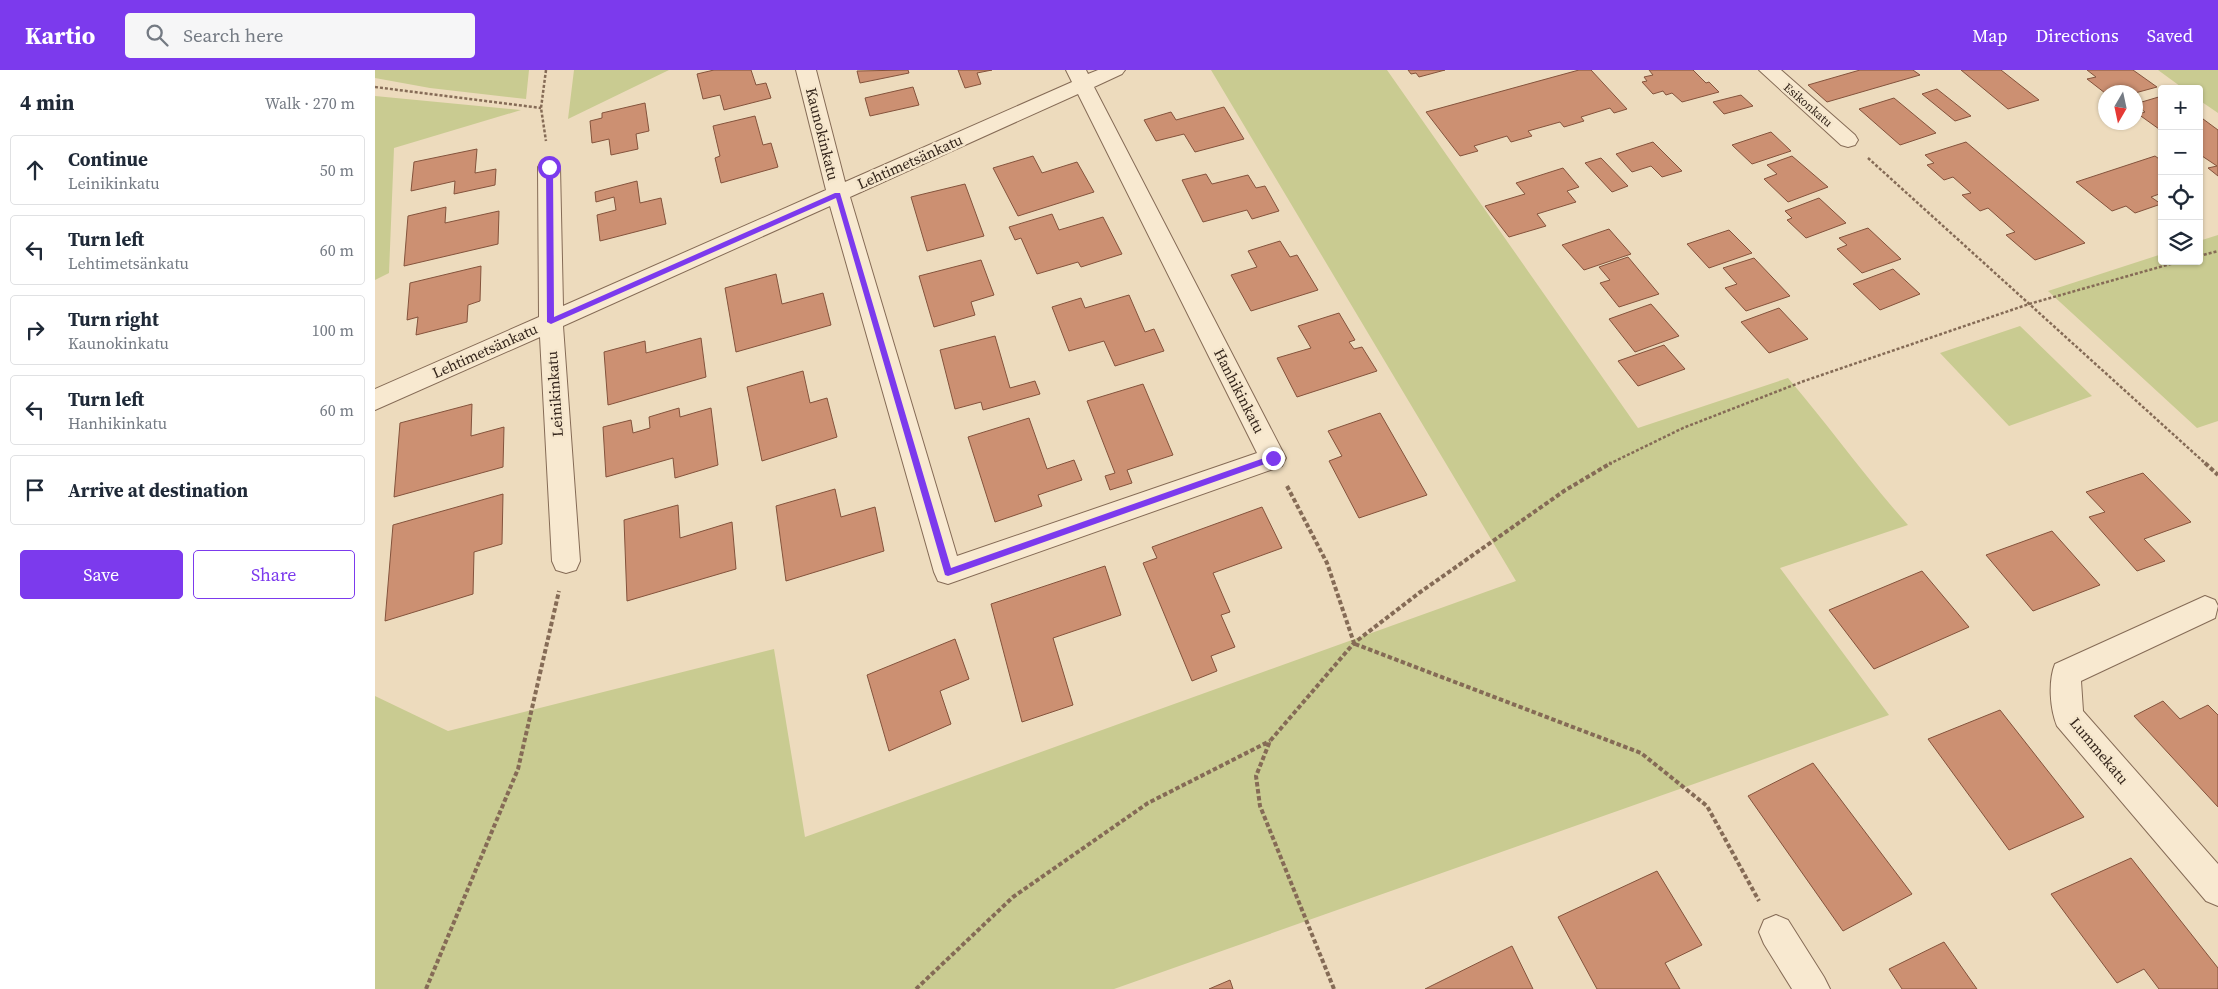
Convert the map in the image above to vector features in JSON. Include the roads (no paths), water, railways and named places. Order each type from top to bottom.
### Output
[{"type":"street","name":"Kaunokinkatu","points":[[806,70],[838,195],[948,572]]},
{"type":"street","name":"Lehtimetsänkatu","points":[[375,400],[838,195],[1079,77],[1115,70]]},
{"type":"street","name":"Esikonkatu","points":[[1769,70],[1848,140]]},
{"type":"street","name":"Hanhikinkatu","points":[[948,572],[1273,458],[1079,77]]},
{"type":"street","name":"Leinikinkatu","points":[[549,167],[551,322],[566,561]]},
{"type":"street","name":"Lummekatu","points":[[2205,609],[2065,674],[2068,716],[2218,889]]},
{"type":"street","points":[[1775,932],[1812,989]]}]
